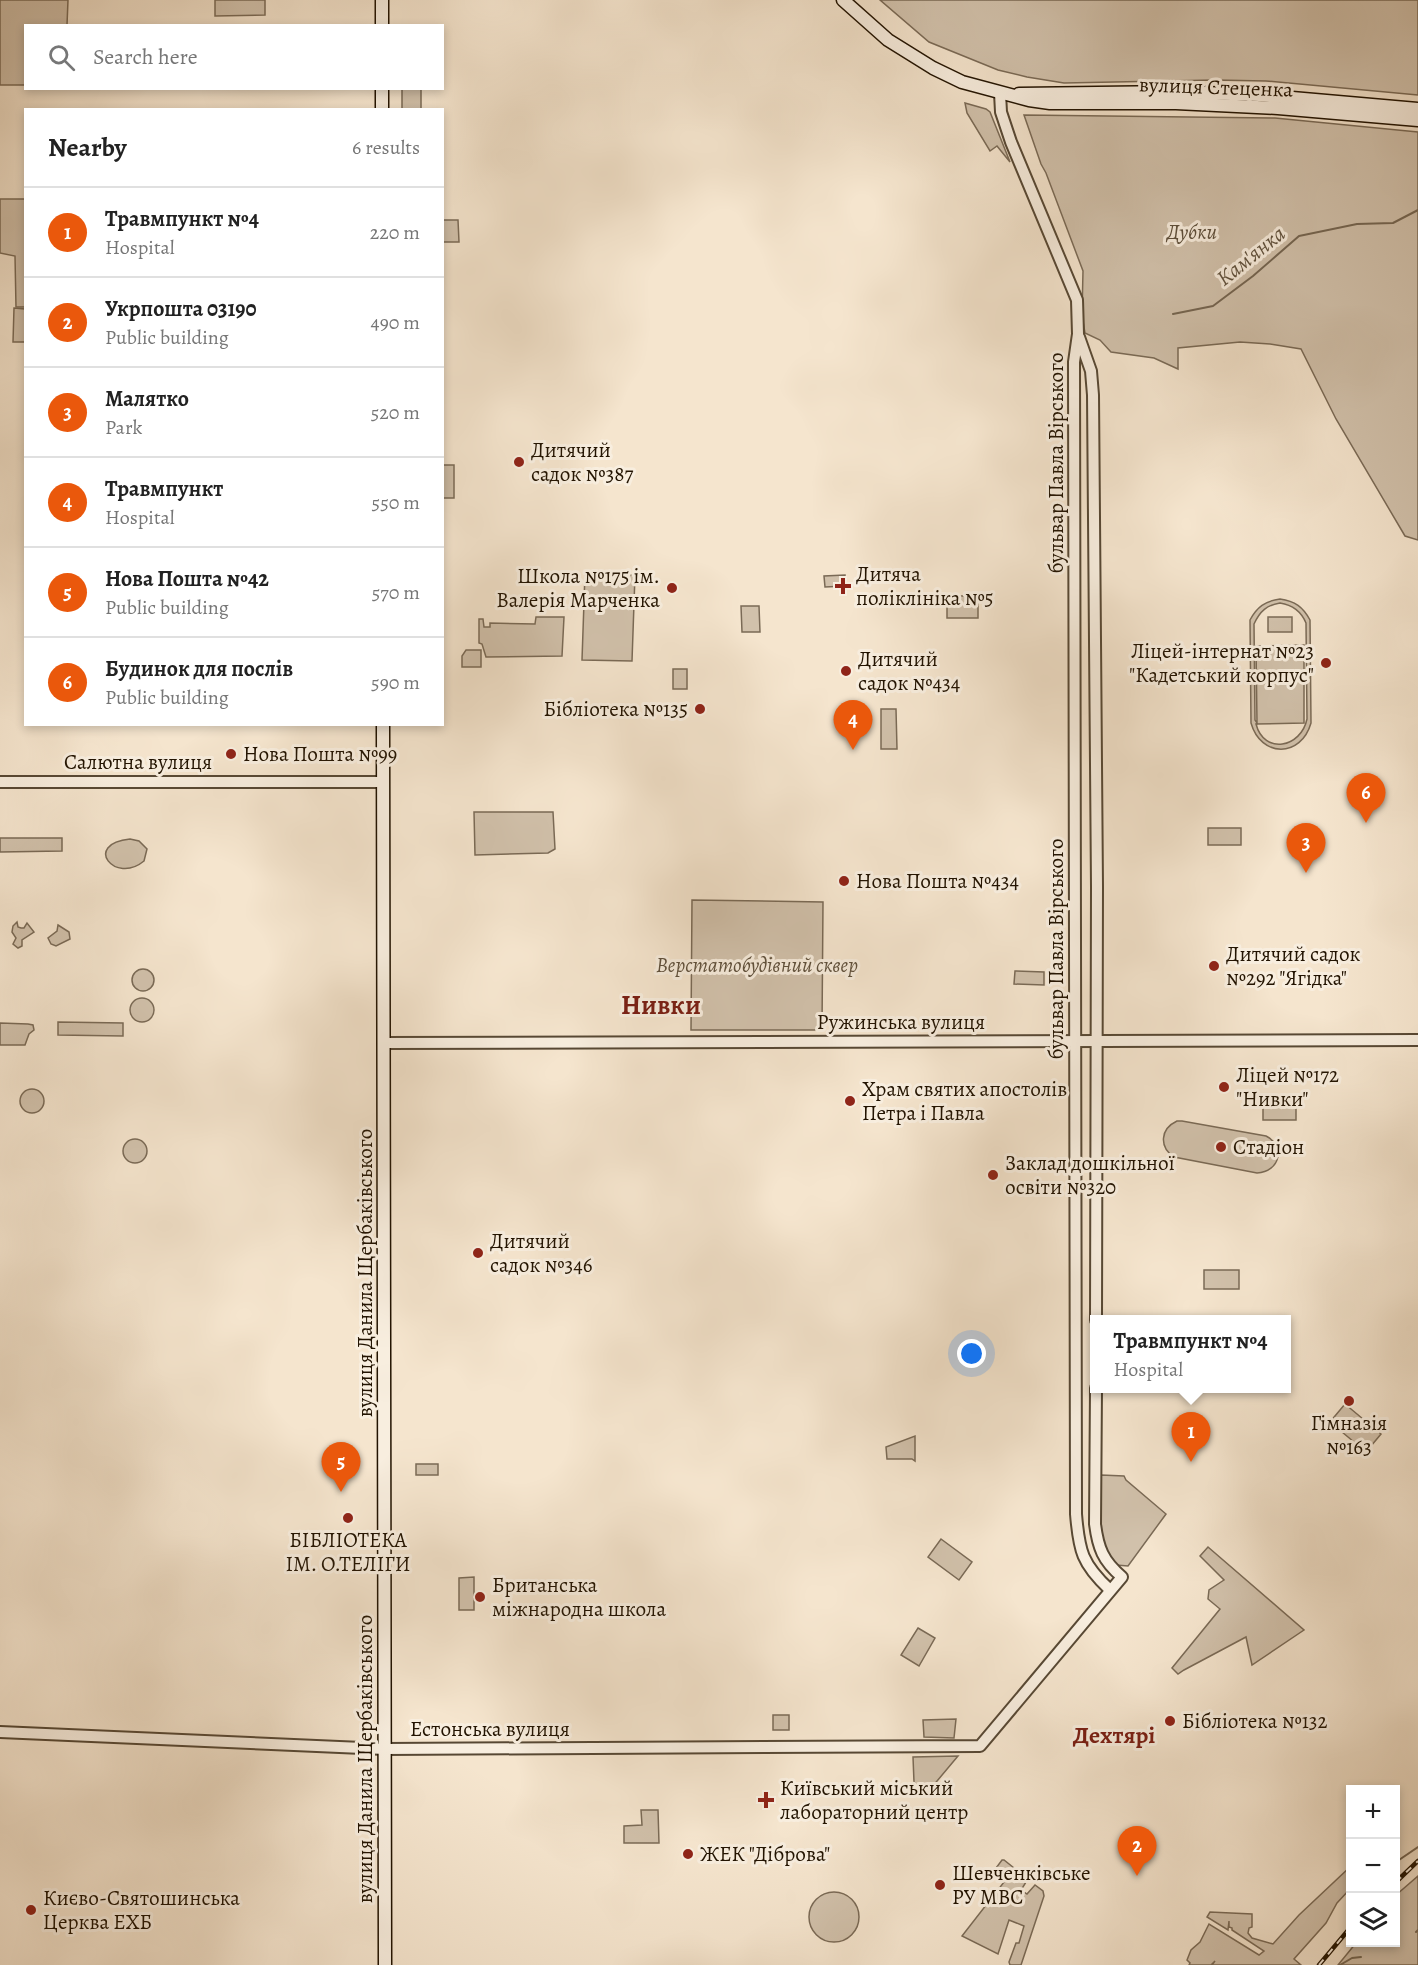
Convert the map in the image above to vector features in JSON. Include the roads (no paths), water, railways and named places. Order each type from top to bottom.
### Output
[{"type":"main road","points":[[382,0],[382,24]]},
{"type":"main road","name":"вулиця Стеценка","points":[[843,0],[888,40],[910,55],[962,81],[1029,100],[1050,103],[1278,108],[1418,120]]},
{"type":"main road","points":[[382,90],[382,108]]},
{"type":"main road","name":"вулиця Стеценка","points":[[1006,94],[1176,92],[1259,95],[1418,109]]},
{"type":"main road","name":"вулиця Данила Щербаківського","points":[[383,726],[385,1965]]},
{"type":"street","name":"бульвар Павла Вірського","points":[[1006,94],[1001,112],[1011,142],[1077,300],[1074,362],[1076,1514],[1078,1542],[1083,1558],[1093,1573],[1110,1590]]},
{"type":"street","name":"бульвар Павла Вірського","points":[[1077,334],[1090,371],[1093,395],[1096,1315]]},
{"type":"street","name":"Салютна вулиця","points":[[0,782],[383,782]]},
{"type":"street","name":"Ружинська вулиця","points":[[383,1043],[1418,1040]]},
{"type":"street","points":[[1096,1393],[1095,1524],[1098,1544],[1110,1564],[1122,1577],[1110,1590]]},
{"type":"street","name":"Естонська вулиця","points":[[0,1732],[385,1749],[980,1746],[1110,1590]]},
{"type":"waterway","name":"Кам'янка","points":[[1173,314],[1213,306],[1253,276],[1299,236],[1357,224],[1393,223],[1418,210]]},
{"type":"waterway","points":[[1400,1859],[1418,1847]]},
{"type":"waterway","points":[[1340,1965],[1352,1958],[1361,1957]]},
{"type":"railway","points":[[1400,1878],[1418,1861]]},
{"type":"railway","points":[[1319,1965],[1346,1933]]},
{"type":"place","name":"Дитячий садок №387","points":[[519,462]]},
{"type":"place","name":"Дитяча поліклініка №5","points":[[843,586]]},
{"type":"place","name":"Школа №175 ім. Валерія Марченка","points":[[672,588]]},
{"type":"place","name":"Ліцей-інтернат №23 \"Кадетський корпус\"","points":[[1326,663]]},
{"type":"place","name":"Дитячий садок №434","points":[[846,671]]},
{"type":"place","name":"Бібліотека №135","points":[[700,709]]},
{"type":"place","name":"Травмпункт","points":[[853,750]]},
{"type":"place","name":"Нова Пошта №99","points":[[231,754]]},
{"type":"place","name":"Будинок для послів","points":[[1366,823]]},
{"type":"place","name":"Малятко","points":[[1306,873]]},
{"type":"place","name":"Нова Пошта №434","points":[[844,881]]},
{"type":"place","name":"Дитячий садок №292 \"Ягідка\"","points":[[1214,966]]},
{"type":"place","name":"Ліцей №172 \"Нивки\"","points":[[1224,1087]]},
{"type":"place","name":"Храм святих апостолів Петра і Павла","points":[[850,1101]]},
{"type":"place","name":"Стадіон","points":[[1221,1147]]},
{"type":"place","name":"Заклад дошкільної освіти №320","points":[[993,1175]]},
{"type":"place","name":"Дитячий садок №346","points":[[478,1253]]},
{"type":"place","name":"Гімназія №163","points":[[1349,1401]]},
{"type":"place","name":"Травмпункт №4","points":[[1191,1462]]},
{"type":"place","name":"Нова Пошта №42","points":[[341,1492]]},
{"type":"place","name":"БІБЛІОТЕКА ІМ. О.ТЕЛІГИ","points":[[348,1518]]},
{"type":"place","name":"Британська міжнародна школа","points":[[480,1597]]},
{"type":"place","name":"Бібліотека №132","points":[[1170,1721]]},
{"type":"place","name":"Київський міський лабораторний центр","points":[[766,1800]]},
{"type":"place","name":"ЖЕК \"Діброва\"","points":[[688,1854]]},
{"type":"place","name":"Укрпошта 03190","points":[[1137,1876]]},
{"type":"place","name":"Шевченківське РУ МВС","points":[[940,1885]]},
{"type":"place","name":"Києво-Святошинська Церква ЕХБ","points":[[31,1910]]},
{"type":"district","name":"Нивки","points":[[661,1005]]},
{"type":"district","name":"Дехтярі","points":[[1114,1735]]},
{"type":"park label","name":"Дубки","points":[[1192,232]]},
{"type":"park label","name":"Верстатобудівний сквер","points":[[757,965]]}]
